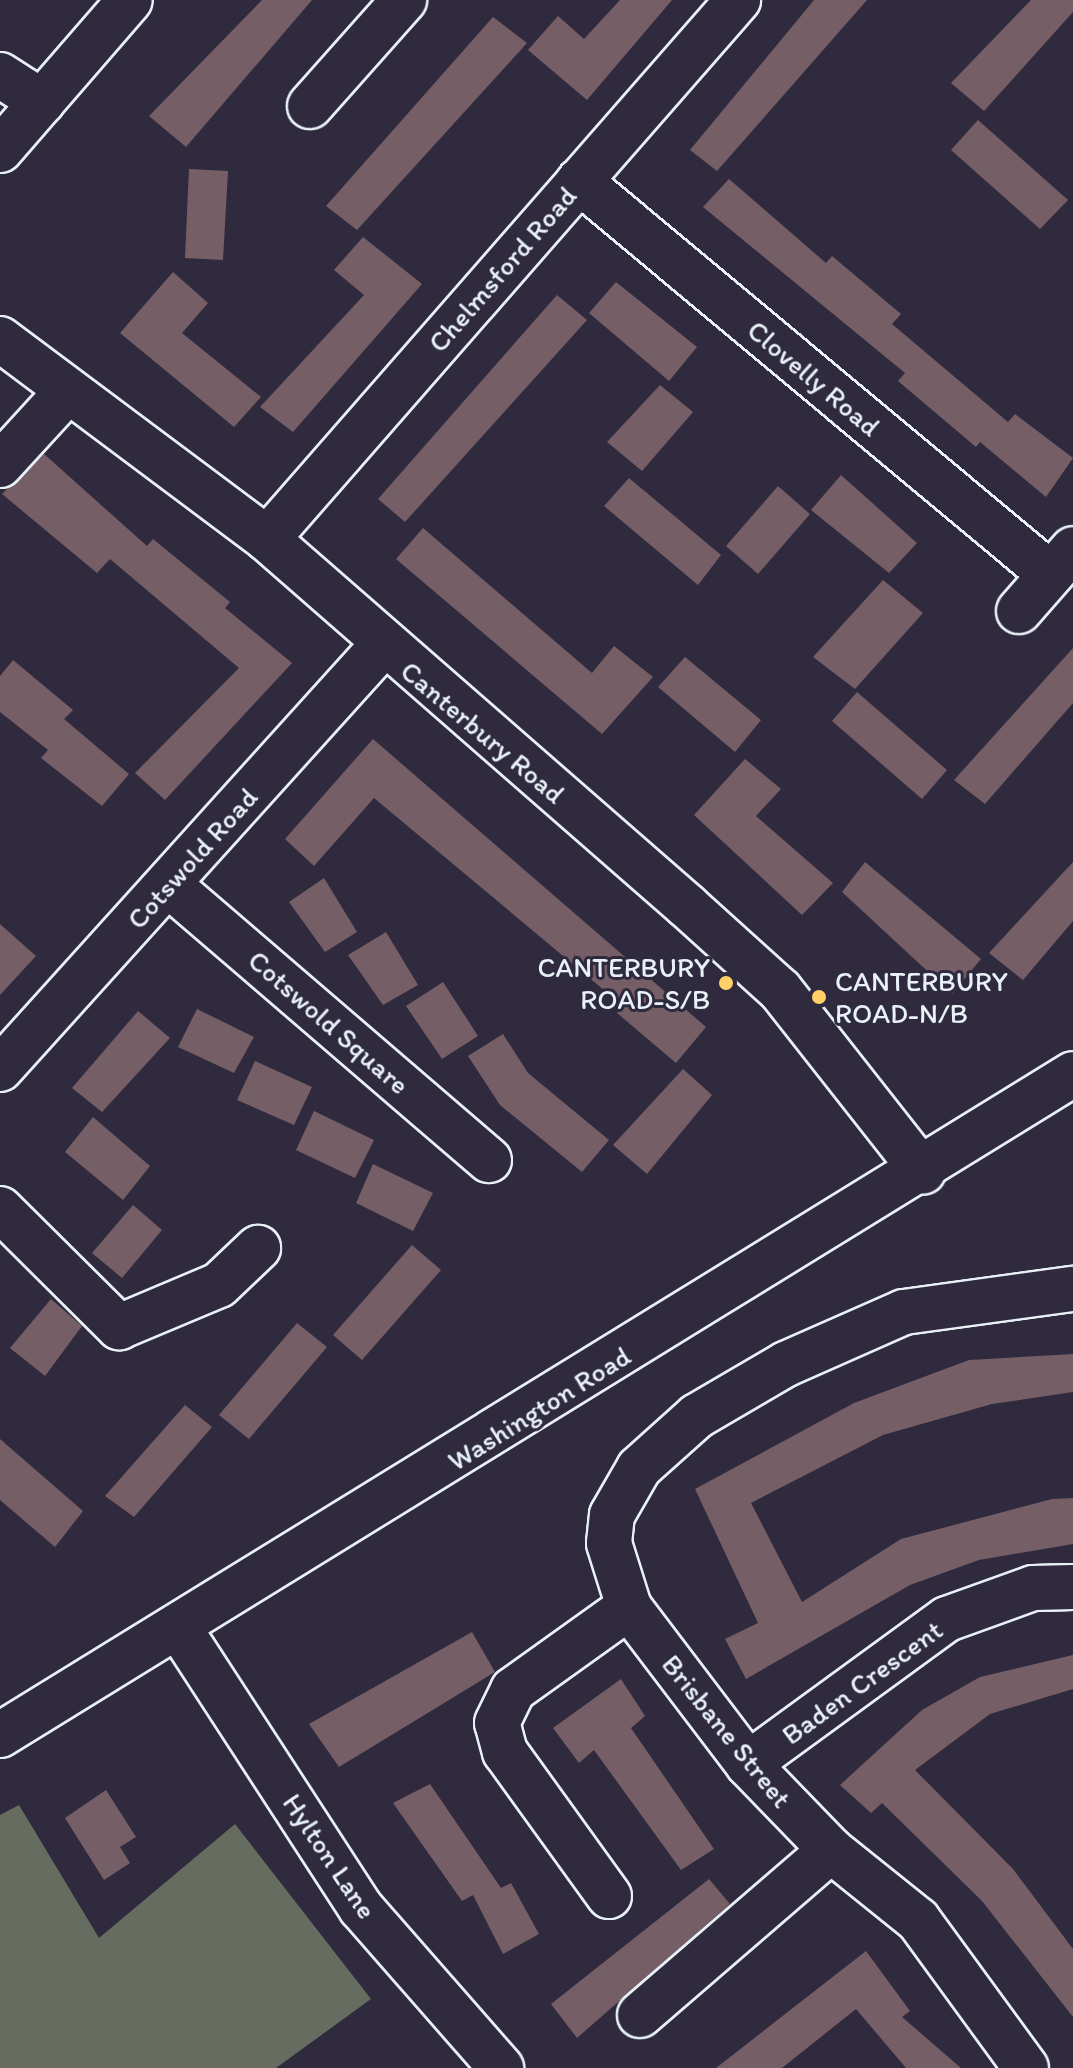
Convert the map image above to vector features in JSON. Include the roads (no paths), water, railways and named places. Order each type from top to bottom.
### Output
[{"type":"street","points":[[0,150],[130,0]]},
{"type":"street","points":[[310,106],[404,0]]},
{"type":"street","name":"Chelmsford Road","points":[[267,539],[738,0]]},
{"type":"street","points":[[0,75],[42,102]]},
{"type":"street","name":"Clovelly Road","points":[[579,181],[1062,561],[1019,611]]},
{"type":"street","name":"Canterbury Road","points":[[0,339],[65,394],[267,539],[382,646],[780,990],[923,1172]]},
{"type":"street","points":[[0,465],[65,394]]},
{"type":"street","name":"Cotswold Road","points":[[0,1069],[382,646]]},
{"type":"street","name":"Cotswold Square","points":[[169,885],[489,1160]]},
{"type":"street","name":"Washington Road","points":[[0,1735],[923,1172],[1073,1074]]},
{"type":"street","points":[[0,1209],[119,1327],[219,1285],[258,1248]]},
{"type":"street","name":"Brisbane Street","points":[[1026,2068],[918,1920],[831,1850],[748,1764],[629,1607],[609,1543],[612,1515],[639,1468],[697,1416],[786,1364],[904,1312],[1073,1289]]},
{"type":"street","name":"Baden Crescent","points":[[748,1764],[947,1619],[1033,1588],[1073,1587]]},
{"type":"street","points":[[609,1896],[505,1752],[497,1723],[513,1690],[629,1607]]},
{"type":"street","name":"Hylton Lane","points":[[179,1628],[361,1908],[501,2068]]},
{"type":"street","points":[[640,2015],[831,1850]]},
{"type":"place","name":"CANTERBURY ROAD-S/B","points":[[726,983]]},
{"type":"place","name":"CANTERBURY ROAD-N/B","points":[[819,997]]}]
